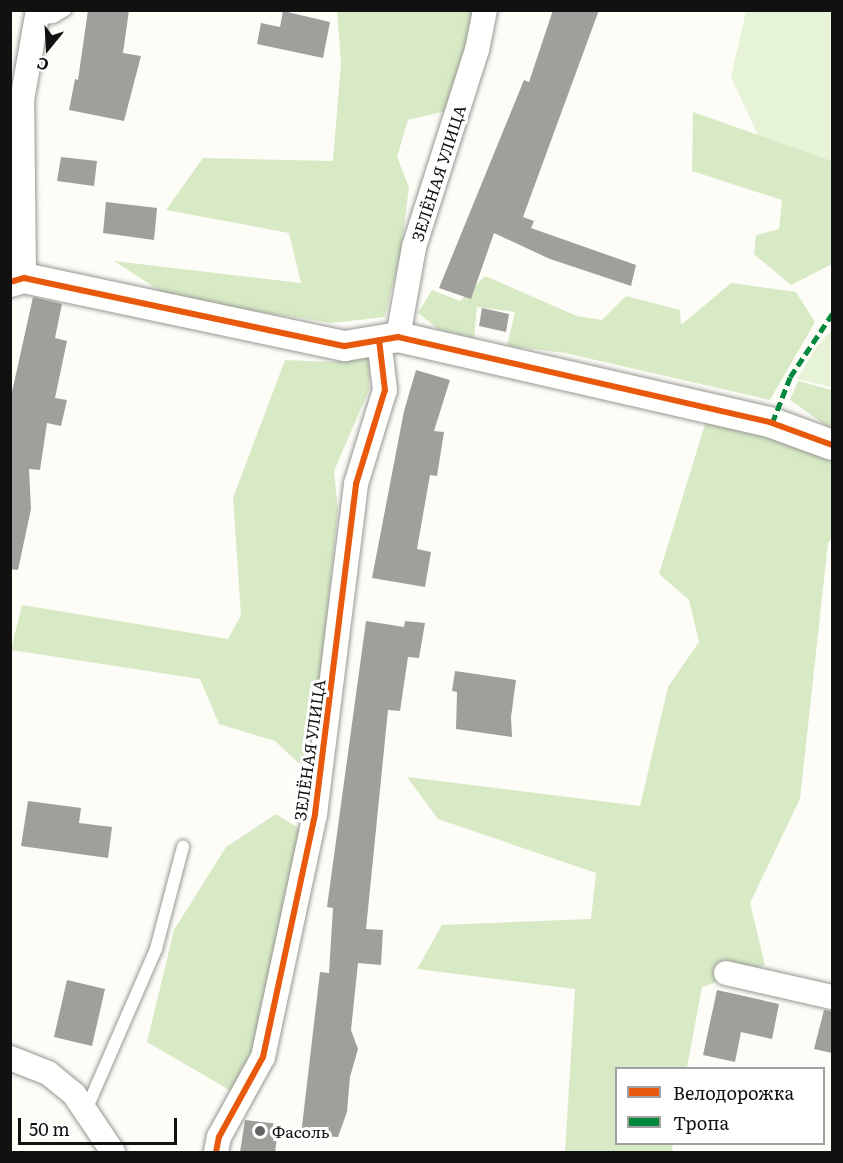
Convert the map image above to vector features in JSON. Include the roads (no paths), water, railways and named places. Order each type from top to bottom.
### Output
[{"type":"street","name":"ЗЕЛЁНАЯ УЛИЦА","points":[[216,1152],[219,1137],[263,1057],[315,814],[356,484],[385,390],[388,338],[414,247],[477,50],[485,10]]},
{"type":"street","points":[[37,15],[22,100],[17,280],[345,346],[388,338],[772,423],[832,445]]},
{"type":"street","points":[[726,973],[832,997]]},
{"type":"street","points":[[10,1058],[48,1072],[74,1094],[113,1152]]},
{"type":"lane","points":[[37,15],[52,17],[65,10]]},
{"type":"lane","points":[[86,1110],[156,949],[183,847]]},
{"type":"place","name":"Фасоль","points":[[260,1131]]}]
